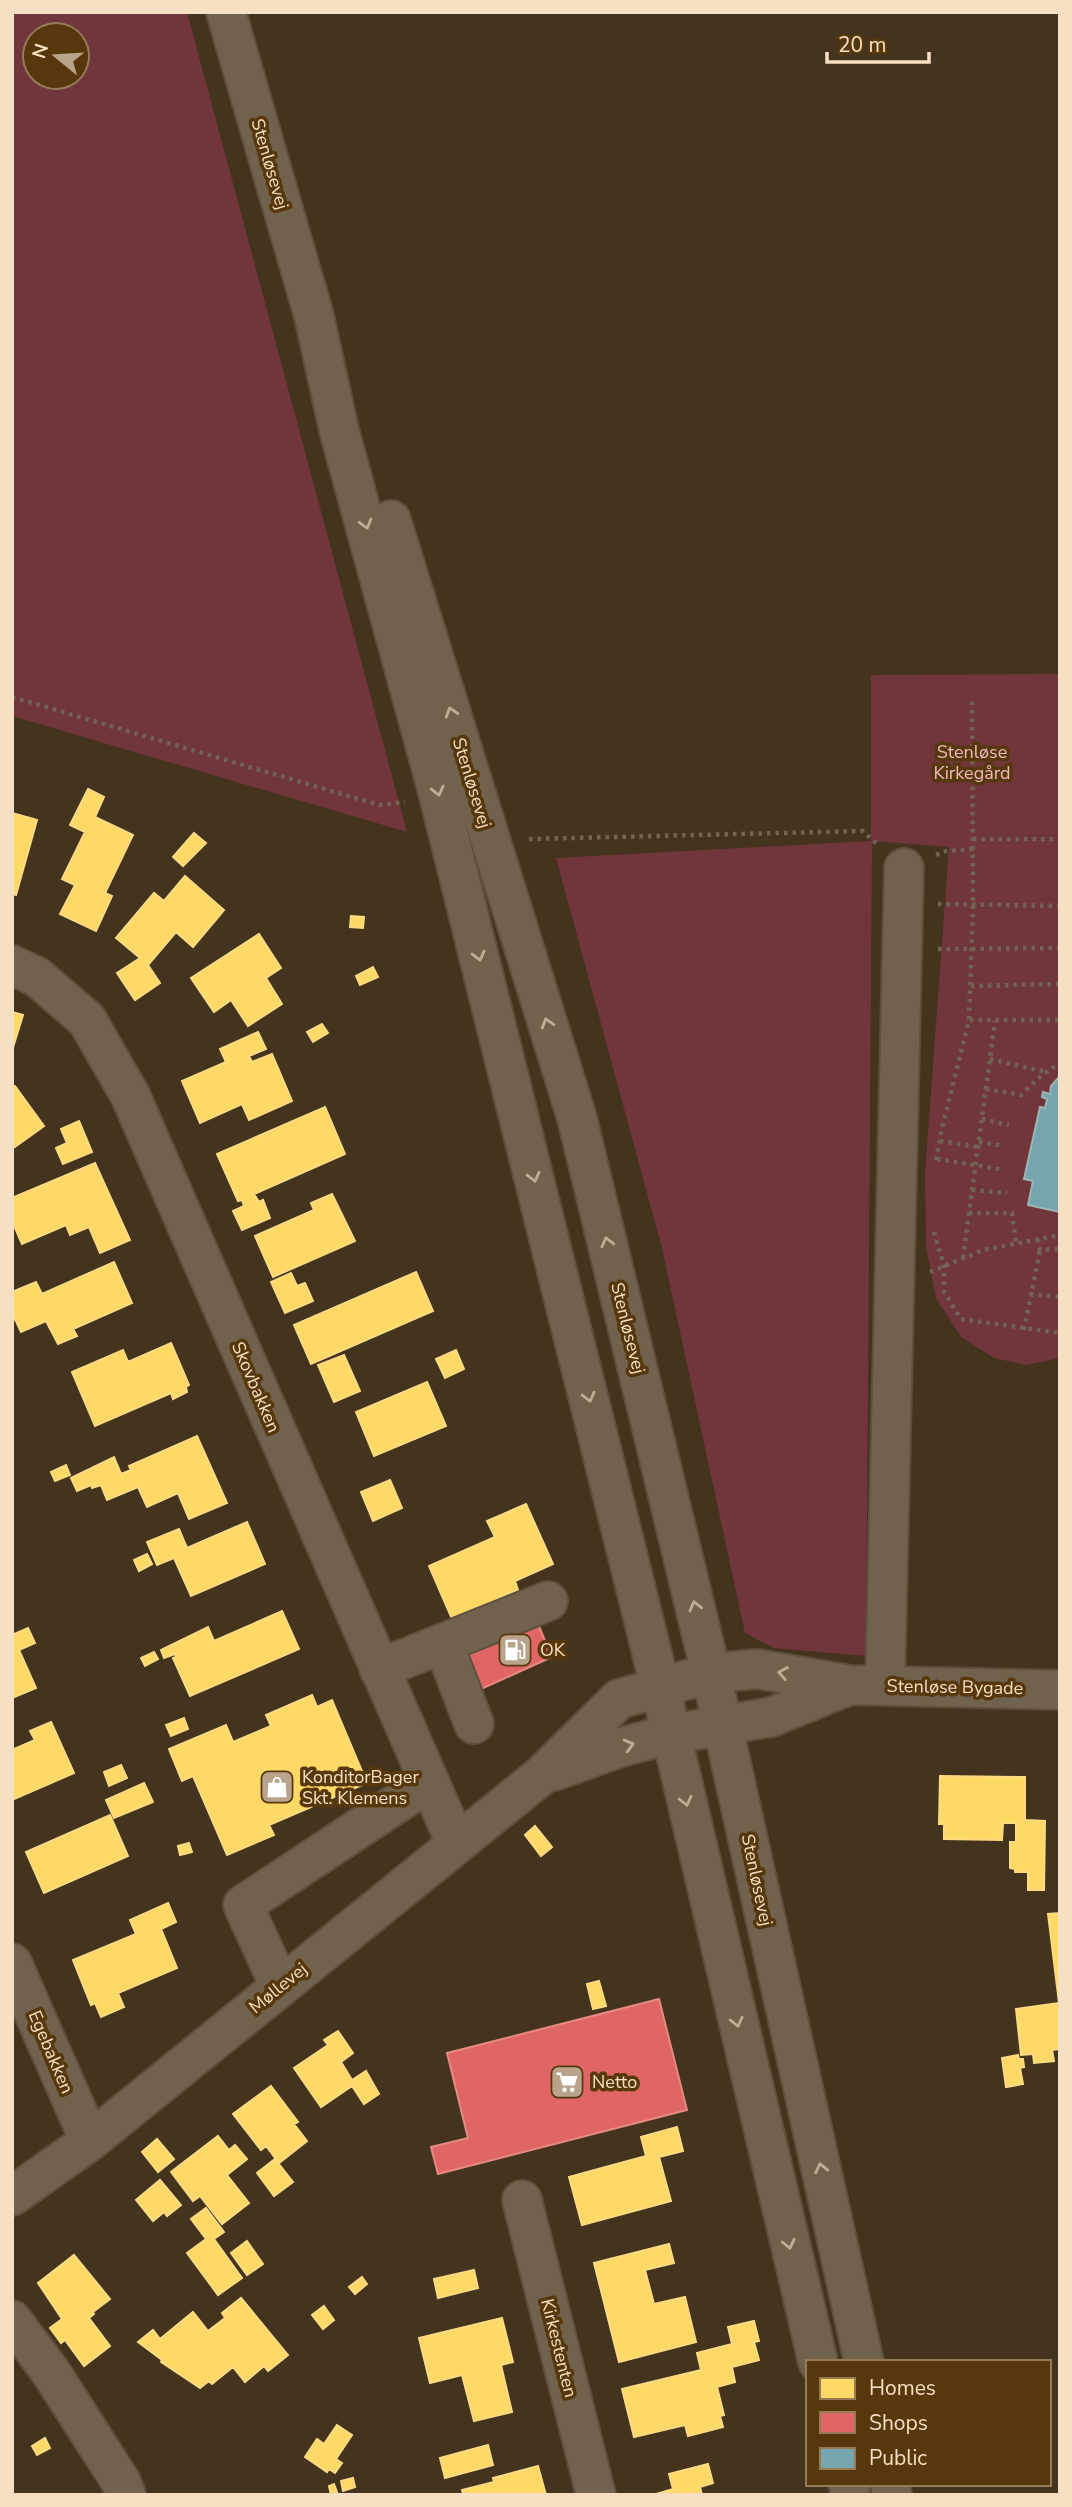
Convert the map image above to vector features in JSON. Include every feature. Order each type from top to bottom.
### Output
[{"type":"street","name":"Stenløsevej","points":[[226,12],[314,316],[340,430],[425,739],[660,1686],[818,2360]]},
{"type":"street","name":"Stenløsevej","points":[[314,316],[359,416],[577,1118],[712,1673],[864,2360]]},
{"type":"street","points":[[868,1685],[904,868]]},
{"type":"street","name":"Skovbakken","points":[[12,965],[37,977],[87,1020],[130,1095],[456,1843]]},
{"type":"street","points":[[379,1669],[548,1601]]},
{"type":"street","points":[[443,1643],[474,1724]]},
{"type":"street","name":"Stenløse Bygade","points":[[712,1673],[758,1668],[868,1685],[1060,1690]]},
{"type":"street","name":"Møllevej","points":[[12,2196],[90,2141],[542,1775],[619,1699],[712,1673]]},
{"type":"street","name":"Stenløse Bygade","points":[[723,1726],[771,1717],[868,1685]]},
{"type":"street","name":"Møllevej","points":[[542,1775],[618,1748],[671,1734],[723,1726]]},
{"type":"street","points":[[280,1986],[243,1905],[429,1782]]},
{"type":"street","name":"Egebakken","points":[[12,1963],[90,2141]]},
{"type":"street","name":"Kirkestenten","points":[[522,2200],[596,2495]]},
{"type":"street","points":[[12,2320],[50,2371],[121,2482],[126,2495]]},
{"type":"path","points":[[12,697],[379,805],[412,801]]},
{"type":"path","points":[[972,700],[973,905],[969,1020],[936,1160],[1004,1170]]},
{"type":"path","points":[[528,839],[863,831],[904,868]]},
{"type":"path","points":[[973,839],[1060,839]]},
{"type":"path","points":[[973,905],[1060,906]]},
{"type":"path","points":[[972,948],[1060,948]]},
{"type":"path","points":[[971,986],[1060,984]]},
{"type":"path","points":[[969,1020],[1060,1020]]},
{"type":"path","points":[[963,1258],[995,1021]]},
{"type":"path","points":[[990,1059],[1046,1072]]},
{"type":"path","points":[[986,1089],[1021,1095],[1060,1063]]},
{"type":"path","points":[[982,1119],[1009,1125]]},
{"type":"path","points":[[940,1141],[1004,1146]]},
{"type":"path","points":[[972,1190],[1007,1194]]},
{"type":"path","points":[[969,1213],[1012,1213],[1016,1244]]},
{"type":"path","points":[[932,1226],[944,1266],[944,1292],[961,1319],[1060,1334]]},
{"type":"path","points":[[931,1271],[984,1250],[1060,1235]]},
{"type":"path","points":[[1024,1330],[1040,1250],[1038,1239]]},
{"type":"path","points":[[1040,1250],[1060,1249]]},
{"type":"path","points":[[1030,1294],[1060,1297]]},
{"type":"green space","points":[[12,12],[187,12],[407,832],[12,716]]},
{"type":"green space","name":"Stenløse Kirkegård","points":[[1060,674],[1060,1358],[1026,1365],[994,1358],[961,1337],[936,1298],[926,1247],[925,1174],[949,847],[872,841],[866,1656],[774,1648],[745,1633],[662,1248],[556,858],[871,841],[871,675]]},
{"type":"building: Homes","points":[[88,789],[104,797],[95,817],[133,835],[105,893],[112,896],[96,931],[60,914],[75,885],[62,879],[85,832],[70,825]]},
{"type":"building: Homes","points":[[12,813],[37,820],[16,895],[12,894]]},
{"type":"building: Homes","points":[[194,833],[206,843],[183,866],[173,857]]},
{"type":"building: Homes","points":[[185,876],[224,910],[193,947],[176,932],[148,965],[160,983],[135,1000],[117,973],[140,958],[116,938],[154,893],[164,901]]},
{"type":"building: Homes","points":[[351,916],[364,917],[363,928],[350,927]]},
{"type":"building: Homes","points":[[259,934],[281,968],[266,978],[282,1004],[248,1026],[231,1000],[214,1012],[191,978]]},
{"type":"building: Homes","points":[[373,967],[378,977],[360,985],[356,976]]},
{"type":"building: Homes","points":[[12,1012],[23,1015],[12,1051]]},
{"type":"building: Homes","points":[[322,1024],[328,1033],[313,1042],[307,1032]]},
{"type":"building: Homes","points":[[258,1032],[266,1049],[249,1056],[252,1062],[272,1054],[292,1101],[249,1120],[242,1104],[200,1123],[182,1081],[226,1062],[220,1049]]},
{"type":"building: Homes","points":[[15,1086],[44,1126],[12,1149],[12,1088]]},
{"type":"building: Homes","points":[[325,1107],[345,1154],[254,1194],[259,1202],[263,1200],[270,1218],[242,1230],[233,1211],[244,1206],[242,1200],[238,1201],[217,1154]]},
{"type":"building: Homes","points":[[79,1121],[92,1152],[63,1164],[56,1148],[67,1143],[61,1129]]},
{"type":"building: Homes","points":[[95,1163],[130,1240],[100,1253],[89,1227],[70,1235],[66,1225],[22,1244],[12,1221],[12,1198]]},
{"type":"building: Homes","points":[[332,1194],[355,1241],[273,1277],[255,1236],[314,1210],[311,1203]]},
{"type":"building: Homes","points":[[114,1262],[132,1303],[73,1329],[77,1336],[58,1344],[46,1321],[21,1332],[15,1319],[12,1320],[12,1292],[36,1282],[42,1294]]},
{"type":"building: Homes","points":[[416,1272],[433,1311],[311,1364],[294,1325]]},
{"type":"building: Homes","points":[[291,1273],[297,1286],[305,1283],[313,1301],[285,1313],[271,1282]]},
{"type":"building: Homes","points":[[171,1343],[189,1385],[186,1387],[187,1392],[173,1399],[171,1393],[95,1426],[72,1372],[123,1350],[128,1362]]},
{"type":"building: Homes","points":[[456,1350],[464,1369],[445,1378],[436,1359]]},
{"type":"building: Homes","points":[[344,1355],[360,1391],[334,1402],[318,1365]]},
{"type":"building: Homes","points":[[427,1382],[446,1426],[374,1456],[356,1412]]},
{"type":"building: Homes","points":[[197,1436],[227,1503],[189,1519],[178,1493],[147,1507],[138,1487],[107,1500],[101,1485],[92,1488],[91,1485],[77,1491],[71,1478],[114,1457],[121,1474],[131,1470],[129,1466]]},
{"type":"building: Homes","points":[[66,1465],[70,1475],[55,1481],[51,1472]]},
{"type":"building: Homes","points":[[390,1480],[402,1508],[373,1521],[361,1492]]},
{"type":"building: Homes","points":[[526,1504],[553,1564],[515,1581],[518,1590],[452,1619],[429,1566],[495,1537],[487,1521]]},
{"type":"building: Homes","points":[[247,1522],[265,1564],[191,1596],[174,1558],[157,1565],[147,1542],[179,1529],[187,1548]]},
{"type":"building: Homes","points":[[147,1554],[152,1564],[139,1571],[134,1560]]},
{"type":"building: Homes","points":[[282,1611],[299,1649],[190,1696],[173,1658],[176,1657],[175,1654],[164,1658],[161,1650],[208,1627],[214,1641]]},
{"type":"building: Homes","points":[[28,1628],[35,1643],[19,1650],[36,1688],[12,1698],[12,1635]]},
{"type":"building: Homes","points":[[154,1652],[158,1659],[145,1666],[141,1658]]},
{"type":"building: Homes","points":[[312,1695],[317,1707],[332,1700],[367,1783],[269,1825],[274,1835],[227,1855],[193,1776],[182,1781],[169,1749],[226,1725],[233,1742],[271,1726],[266,1715]]},
{"type":"building: Homes","points":[[184,1718],[188,1729],[171,1736],[166,1725]]},
{"type":"building: Homes","points":[[51,1722],[74,1773],[12,1800],[12,1750],[35,1740],[30,1731]]},
{"type":"building: Homes","points":[[121,1765],[127,1778],[109,1786],[104,1772]]},
{"type":"building: Homes","points":[[940,1776],[1025,1777],[1025,1820],[1045,1821],[1044,1890],[1028,1890],[1028,1872],[1015,1872],[1015,1869],[1010,1868],[1010,1842],[1016,1842],[1016,1823],[1003,1823],[1002,1840],[944,1839],[944,1824],[939,1824]]},
{"type":"building: Homes","points":[[144,1783],[153,1802],[114,1818],[106,1800]]},
{"type":"building: Homes","points":[[110,1815],[128,1856],[44,1893],[26,1852]]},
{"type":"building: Homes","points":[[535,1826],[552,1847],[541,1856],[525,1835]]},
{"type":"building: Homes","points":[[189,1843],[192,1852],[180,1855],[178,1846]]},
{"type":"building: Homes","points":[[168,1903],[176,1922],[161,1929],[177,1968],[118,1993],[124,2007],[101,2017],[95,2003],[91,2005],[73,1960],[136,1934],[130,1920]]},
{"type":"building: Homes","points":[[1060,1913],[1060,2049],[1052,2050],[1054,2061],[1034,2063],[1033,2054],[1021,2055],[1016,2009],[1059,2003],[1048,1914]]},
{"type":"building: Homes","points":[[599,1981],[606,2006],[593,2009],[587,1984]]},
{"type":"building: Homes","points":[[338,2031],[353,2053],[341,2062],[352,2080],[366,2071],[379,2094],[364,2104],[352,2086],[321,2107],[294,2068],[328,2045],[324,2040]]},
{"type":"building: Homes","points":[[1018,2055],[1019,2059],[1023,2059],[1024,2067],[1020,2068],[1023,2084],[1006,2087],[1002,2058]]},
{"type":"building: Homes","points":[[271,2086],[298,2122],[294,2124],[307,2141],[279,2163],[266,2146],[261,2150],[233,2114]]},
{"type":"building: Homes","points":[[677,2127],[683,2151],[659,2157],[671,2201],[582,2225],[569,2177],[646,2156],[641,2137]]},
{"type":"building: Homes","points":[[218,2136],[229,2150],[235,2145],[247,2159],[227,2175],[249,2203],[222,2224],[200,2196],[193,2201],[171,2172]]},
{"type":"building: Homes","points":[[157,2139],[174,2159],[158,2172],[142,2152]]},
{"type":"building: Homes","points":[[275,2159],[293,2182],[274,2196],[257,2173]]},
{"type":"building: Homes","points":[[160,2180],[181,2205],[167,2216],[164,2212],[153,2221],[136,2200]]},
{"type":"building: Homes","points":[[206,2208],[224,2232],[214,2239],[242,2278],[218,2295],[187,2253],[206,2239],[191,2219]]},
{"type":"building: Homes","points":[[247,2241],[263,2264],[247,2275],[231,2253]]},
{"type":"building: Homes","points":[[669,2244],[674,2263],[645,2270],[654,2304],[685,2297],[696,2342],[619,2362],[594,2263]]},
{"type":"building: Homes","points":[[74,2255],[110,2299],[89,2318],[110,2346],[84,2366],[65,2340],[61,2343],[50,2328],[62,2319],[38,2283]]},
{"type":"building: Homes","points":[[474,2270],[478,2288],[438,2298],[434,2279]]},
{"type":"building: Homes","points":[[362,2277],[367,2284],[355,2294],[349,2287]]},
{"type":"building: Homes","points":[[241,2298],[288,2355],[268,2371],[264,2366],[245,2382],[233,2367],[212,2384],[209,2381],[200,2388],[161,2362],[162,2360],[138,2342],[153,2330],[160,2339],[193,2312],[208,2331],[225,2318],[222,2313]]},
{"type":"building: Homes","points":[[324,2306],[334,2320],[323,2329],[312,2315]]},
{"type":"building: Homes","points":[[502,2318],[513,2362],[501,2365],[512,2412],[474,2421],[462,2375],[430,2383],[419,2338]]},
{"type":"building: Homes","points":[[754,2321],[759,2341],[754,2342],[759,2360],[732,2367],[735,2382],[717,2387],[724,2415],[720,2416],[723,2427],[688,2436],[685,2425],[634,2437],[622,2389],[701,2370],[697,2353],[732,2344],[728,2327]]},
{"type":"building: Homes","points":[[337,2425],[352,2435],[336,2459],[342,2463],[335,2473],[329,2469],[327,2472],[305,2457],[317,2439],[324,2444]]},
{"type":"building: Homes","points":[[45,2438],[50,2448],[37,2455],[32,2446]]},
{"type":"building: Homes","points":[[488,2445],[493,2465],[445,2478],[440,2458]]},
{"type":"building: Homes","points":[[708,2464],[713,2483],[700,2487],[702,2495],[653,2495],[673,2489],[669,2474]]},
{"type":"building: Homes","points":[[538,2466],[546,2495],[463,2495],[462,2490],[494,2482],[493,2478]]},
{"type":"building: Homes","points":[[353,2478],[355,2487],[343,2491],[341,2481]]},
{"type":"building: Homes","points":[[334,2484],[338,2495],[331,2495],[329,2486]]},
{"type":"building: Shops","points":[[538,1624],[552,1657],[479,1690],[464,1657]]},
{"type":"building: Shops","name":"Netto","points":[[659,1999],[687,2110],[438,2174],[431,2147],[468,2138],[447,2053]]},
{"type":"building: Public","points":[[1059,1077],[1060,1212],[1028,1205],[1033,1181],[1024,1179],[1040,1107],[1045,1108],[1047,1099],[1042,1097],[1043,1092],[1050,1094],[1051,1086]]},
{"type":"place","name":"OK","points":[[515,1650]]},
{"type":"place","name":"KonditorBager Skt. Klemens","points":[[277,1787]]},
{"type":"place","name":"Netto","points":[[567,2082]]}]
